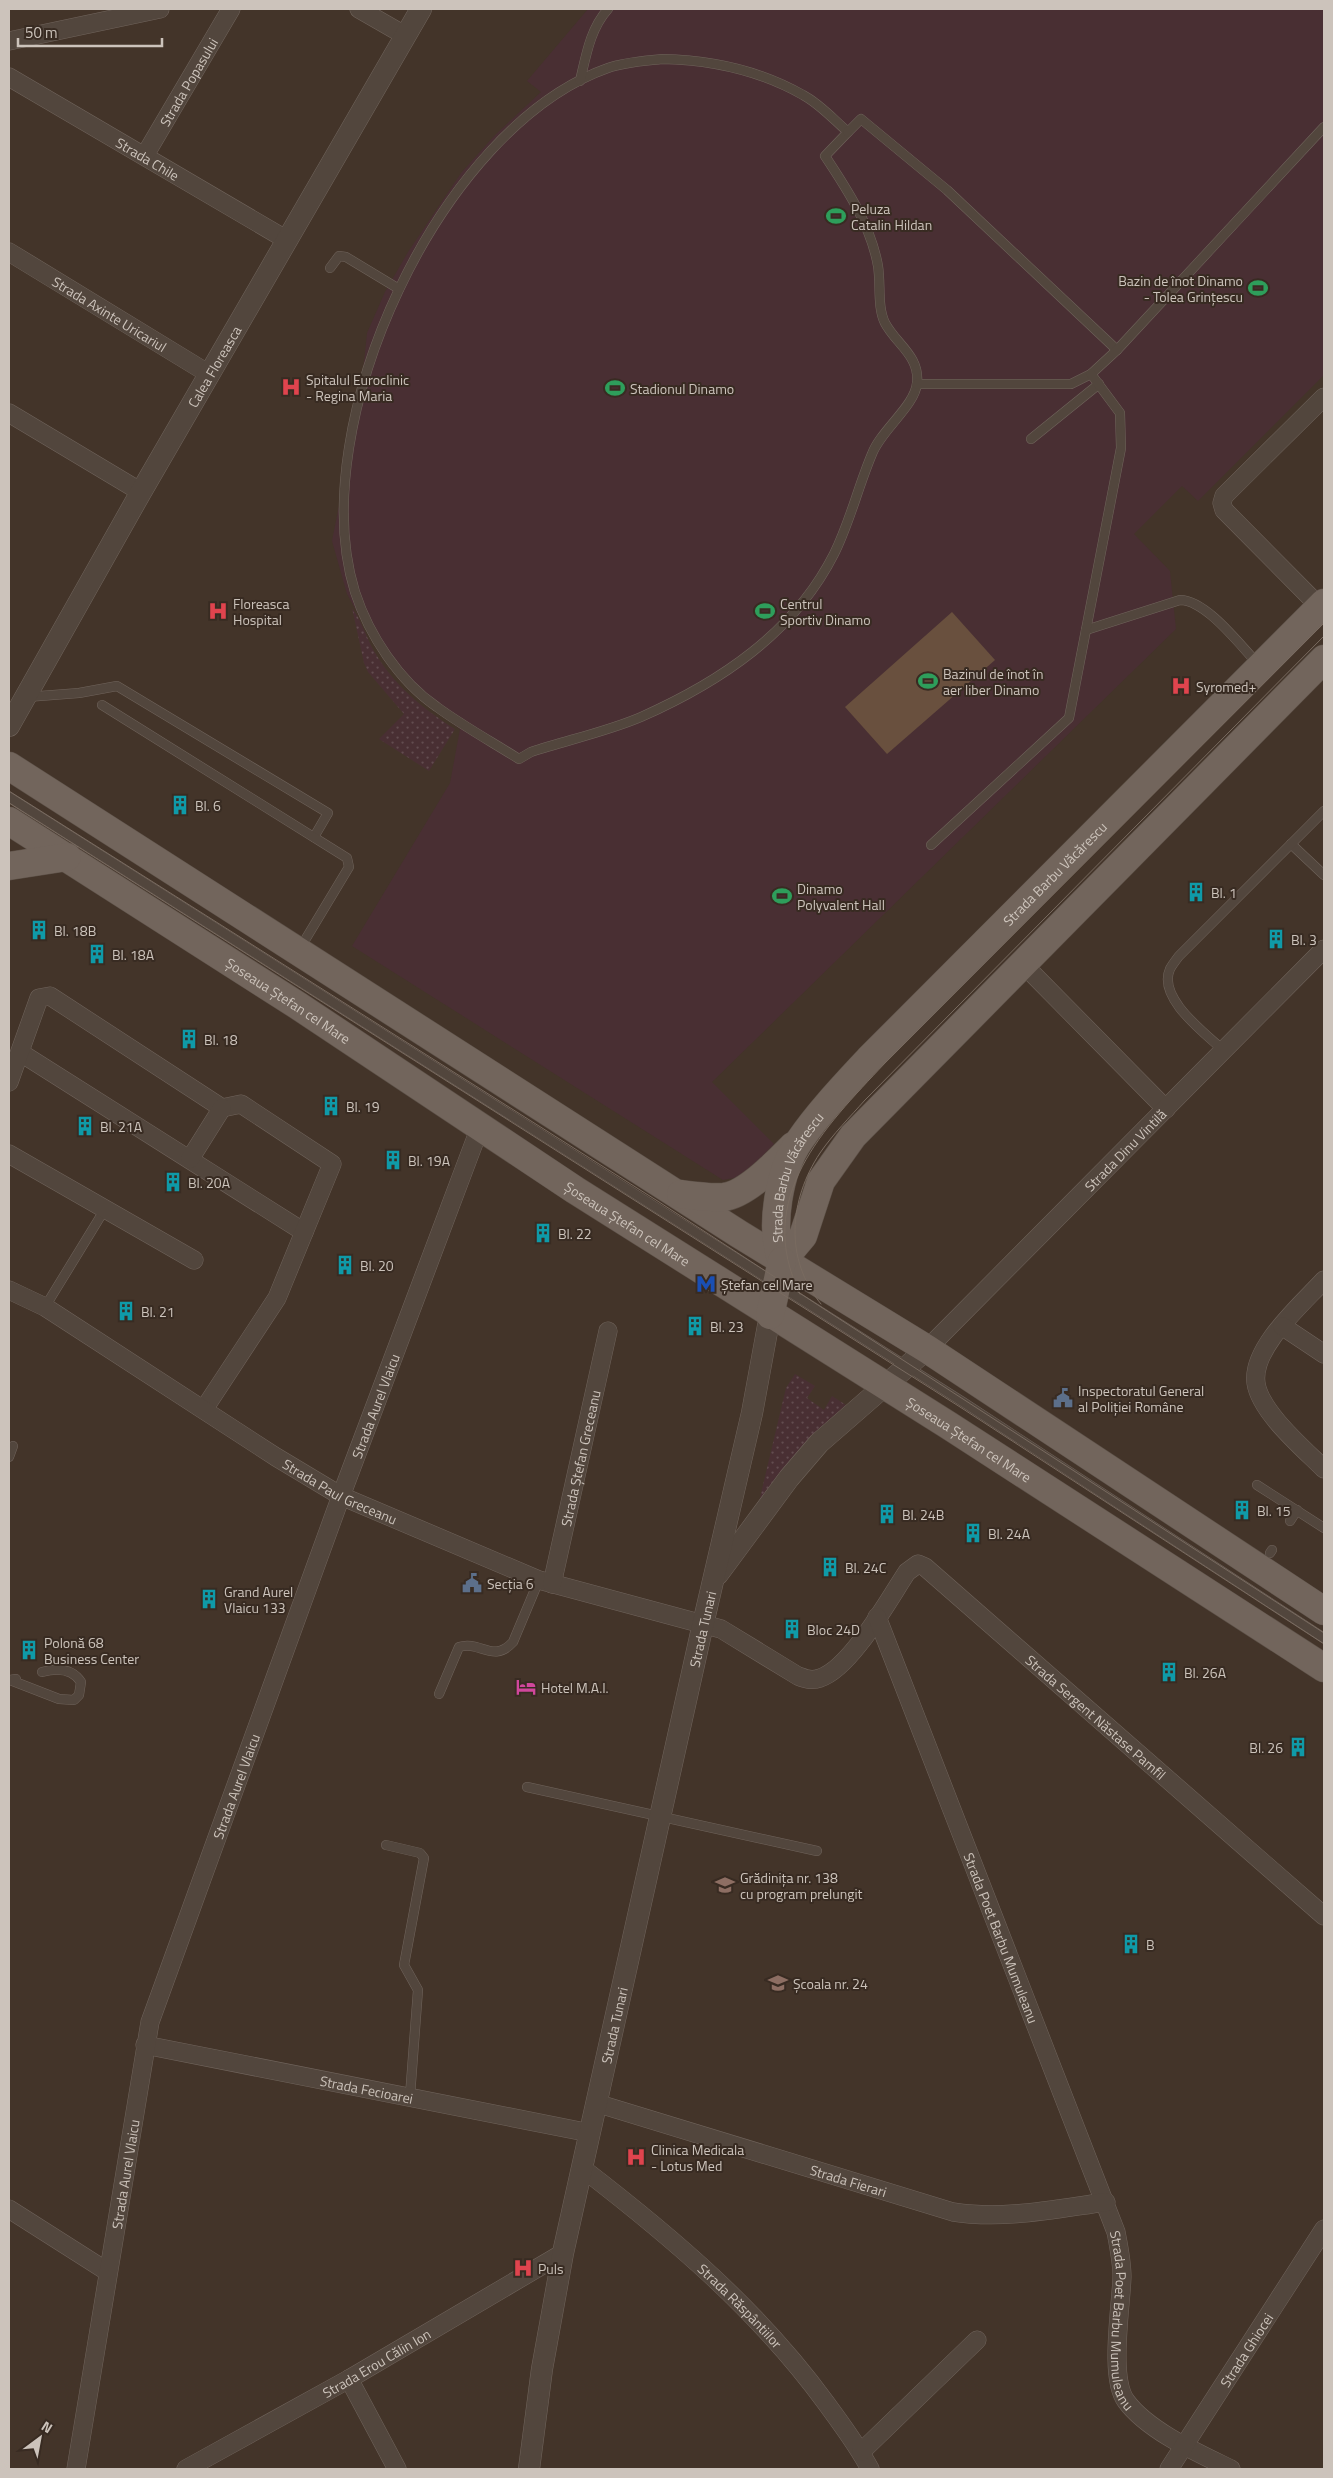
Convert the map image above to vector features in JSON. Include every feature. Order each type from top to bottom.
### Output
[{"type":"main road","name":"Strada Barbu Văcărescu","points":[[780,1273],[775,1218],[779,1195],[798,1142],[869,1059],[1323,607]]},
{"type":"main road","name":"Strada Barbu Văcărescu","points":[[780,1273],[803,1236],[821,1181],[842,1148],[890,1097],[1324,659]]},
{"type":"main road","name":"Șoseaua Ștefan cel Mare","points":[[9,766],[297,953],[677,1193],[780,1273],[839,1294],[917,1358],[1324,1611]]},
{"type":"main road","name":"Șoseaua Ștefan cel Mare","points":[[9,821],[770,1315],[948,1425],[1324,1668]]},
{"type":"main road","points":[[9,866],[67,857]]},
{"type":"main road","points":[[677,1193],[707,1198],[727,1196],[751,1184],[798,1142]]},
{"type":"main road","name":"Strada Tunari","points":[[770,1315],[780,1273]]},
{"type":"street","points":[[9,42],[160,9]]},
{"type":"street","name":"Strada Popasului","points":[[145,155],[231,9]]},
{"type":"street","points":[[359,9],[406,36]]},
{"type":"street","name":"Calea Floreasca","points":[[9,726],[141,492],[422,9]]},
{"type":"street","name":"Strada Chile","points":[[9,77],[145,155],[287,240]]},
{"type":"street","name":"Strada Axinte Uricariul","points":[[9,252],[209,374]]},
{"type":"street","points":[[1323,607],[1224,510],[1222,502],[1224,496],[1324,397]]},
{"type":"street","points":[[9,413],[141,492]]},
{"type":"street","name":"Strada Dinu Vintilă","points":[[917,1358],[1324,949]]},
{"type":"street","points":[[1023,964],[1166,1109]]},
{"type":"street","points":[[9,1082],[21,1053],[39,998],[50,996],[222,1108],[241,1104],[332,1164],[277,1298],[204,1409]]},
{"type":"street","points":[[21,1053],[304,1232]]},
{"type":"street","points":[[190,1159],[222,1108]]},
{"type":"street","name":"Strada Aurel Vlaicu","points":[[76,2469],[145,2045],[157,1999],[261,1723],[341,1496],[480,1127]]},
{"type":"street","points":[[9,1154],[194,1260]]},
{"type":"street","points":[[1324,1280],[1282,1326],[1260,1358],[1256,1384],[1264,1404],[1294,1440],[1324,1470]]},
{"type":"street","name":"Strada Paul Greceanu","points":[[9,1290],[45,1307],[276,1457],[341,1496],[546,1582],[703,1624]]},
{"type":"street","name":"Strada Tunari","points":[[529,2469],[542,2369],[563,2253],[712,1582],[752,1413],[770,1315]]},
{"type":"street","points":[[1282,1326],[1324,1354]]},
{"type":"street","name":"Strada Ștefan Greceanu","points":[[546,1582],[608,1331]]},
{"type":"street","name":"Strada Tunari","points":[[712,1582],[810,1453],[851,1413],[917,1358]]},
{"type":"street","name":"Strada Sergent Năstase Pamfil","points":[[877,1617],[907,1572],[918,1564],[925,1567],[1324,1916]]},
{"type":"street","points":[[703,1624],[733,1634],[798,1676],[810,1680],[821,1678],[848,1658],[877,1617]]},
{"type":"street","name":"Strada Poet Barbu Mumuleanu","points":[[877,1617],[1106,2202],[1121,2255],[1118,2361],[1120,2386],[1125,2400],[1134,2411],[1148,2422],[1184,2445],[1231,2469]]},
{"type":"street","name":"Strada Fecioarei","points":[[145,2045],[590,2133]]},
{"type":"street","name":"Strada Fierari","points":[[596,2102],[953,2212],[978,2216],[1003,2216],[1106,2202]]},
{"type":"street","name":"Strada Răspântiilor","points":[[582,2168],[698,2262],[750,2312],[800,2367],[862,2452],[870,2469]]},
{"type":"street","points":[[9,2209],[108,2272]]},
{"type":"street","name":"Strada Ghiocei","points":[[1170,2469],[1324,2229]]},
{"type":"street","name":"Strada Erou Călin Ion","points":[[186,2469],[349,2378],[563,2253]]},
{"type":"street","points":[[862,2452],[977,2340]]},
{"type":"street","points":[[349,2378],[396,2469]]},
{"type":"lane","points":[[580,81],[589,44],[596,27],[608,9]]},
{"type":"lane","points":[[848,132],[805,96],[766,77],[712,62],[662,59],[633,62],[608,68],[580,81],[528,116],[499,141],[466,178],[440,216],[399,289],[381,333],[355,410],[347,454],[344,499],[344,541],[355,592],[384,651],[415,689],[435,706],[519,759],[531,752],[640,717],[710,682],[761,647],[803,602],[819,580],[834,554],[850,518],[874,449],[882,433],[899,416],[917,384],[917,371],[910,354],[895,338],[884,322],[878,265],[858,210],[825,156],[861,119],[947,190],[1116,350]]},
{"type":"lane","points":[[917,384],[1071,384],[1091,374],[1116,350],[1324,127]]},
{"type":"lane","points":[[330,268],[339,256],[346,257],[399,289]]},
{"type":"lane","points":[[931,846],[1069,718],[1121,448],[1120,413],[1091,374]]},
{"type":"lane","points":[[1031,439],[1099,384]]},
{"type":"lane","points":[[1086,630],[1180,600],[1187,600],[1202,607],[1261,668]]},
{"type":"lane","points":[[24,698],[79,693],[117,686],[328,813],[314,837]]},
{"type":"lane","points":[[102,705],[347,858],[348,867],[297,953]]},
{"type":"lane","name":"Șoseaua Ștefan cel Mare","points":[[9,796],[780,1273]]},
{"type":"lane","points":[[1223,1050],[1174,1001],[1168,985],[1170,971],[1179,956],[1324,811]]},
{"type":"lane","points":[[1291,844],[1324,875]]},
{"type":"lane","points":[[45,1307],[105,1209]]},
{"type":"lane","name":"Șoseaua Ștefan cel Mare","points":[[917,1358],[1324,1638]]},
{"type":"lane","points":[[9,1457],[12,1446]]},
{"type":"lane","points":[[1257,1485],[1324,1528]]},
{"type":"lane","points":[[1290,1521],[1297,1510]]},
{"type":"lane","points":[[439,1694],[459,1647],[464,1645],[498,1652],[506,1649],[512,1642],[546,1582]]},
{"type":"lane","points":[[12,1680],[59,1699],[74,1700],[79,1695],[81,1682],[77,1676],[55,1669],[42,1672]]},
{"type":"lane","points":[[527,1788],[817,1851]]},
{"type":"lane","points":[[386,1845],[420,1853],[424,1858],[404,1965],[418,1990],[410,2096]]},
{"type":"shaded area","name":"Centrul Sportiv Dinamo","points":[[588,9],[1324,9],[1324,375],[1198,501],[1182,486],[1134,534],[1170,571],[1176,629],[712,1082],[774,1144],[744,1176],[723,1180],[352,946],[450,783],[460,729],[413,692],[379,652],[347,594],[332,541],[347,450],[362,381],[367,333],[385,292],[408,252],[461,173],[495,135],[541,92],[527,81]]},
{"type":"shaded area","points":[[352,608],[374,650],[393,678],[422,706],[455,729],[429,771],[379,739],[404,714],[368,672],[364,663]]},
{"type":"shaded area","points":[[952,612],[995,660],[887,754],[845,707]]},
{"type":"shaded area","points":[[795,1374],[815,1386],[807,1398],[824,1410],[832,1396],[846,1405],[811,1436],[758,1506],[786,1388]]},
{"type":"tram line","points":[[800,1294],[788,1259],[785,1227],[790,1196],[802,1167],[819,1139],[839,1113],[885,1063],[1324,623]]},
{"type":"tram line","points":[[821,1304],[809,1287],[801,1268],[796,1249],[795,1229],[802,1190],[810,1171],[825,1146],[865,1100],[1324,636]]},
{"type":"tram line","points":[[9,791],[656,1200],[1324,1633]]},
{"type":"tram line","points":[[9,803],[960,1407],[1324,1644]]},
{"type":"place","name":"Peluza Catalin Hildan","points":[[836,216]]},
{"type":"place","name":"Bazin de înot Dinamo - Tolea Grințescu","points":[[1258,288]]},
{"type":"place","name":"Spitalul Euroclinic - Regina Maria","points":[[291,387]]},
{"type":"place","name":"Stadionul Dinamo","points":[[615,388]]},
{"type":"place","name":"Floreasca Hospital","points":[[218,611]]},
{"type":"place","name":"Centrul Sportiv Dinamo","points":[[765,611]]},
{"type":"place","name":"Bazinul de înot în aer liber Dinamo","points":[[928,681]]},
{"type":"place","name":"Syromed+","points":[[1181,686]]},
{"type":"place","name":"Bl. 6","points":[[180,805]]},
{"type":"place","name":"Bl. 1","points":[[1196,892]]},
{"type":"place","name":"Dinamo Polyvalent Hall","points":[[782,896]]},
{"type":"place","name":"Bl. 18B","points":[[39,930]]},
{"type":"place","name":"Bl. 3","points":[[1276,939]]},
{"type":"place","name":"Bl. 18A","points":[[97,954]]},
{"type":"place","name":"Bl. 18","points":[[189,1039]]},
{"type":"place","name":"Bl. 19","points":[[331,1106]]},
{"type":"place","name":"Bl. 21A","points":[[85,1126]]},
{"type":"place","name":"Bl. 19A","points":[[393,1160]]},
{"type":"place","name":"Bl. 20A","points":[[173,1182]]},
{"type":"place","name":"Bl. 22","points":[[543,1233]]},
{"type":"place","name":"Bl. 20","points":[[345,1265]]},
{"type":"place","name":"Ștefan cel Mare","points":[[706,1284]]},
{"type":"place","name":"Bl. 21","points":[[126,1311]]},
{"type":"place","name":"Bl. 23","points":[[695,1326]]},
{"type":"place","name":"Inspectoratul General al Poliției Române","points":[[1063,1398]]},
{"type":"place","name":"Bl. 15","points":[[1242,1510]]},
{"type":"place","name":"Bl. 24B","points":[[887,1514]]},
{"type":"place","name":"Bl. 24A","points":[[973,1533]]},
{"type":"place","name":"Bl. 24C","points":[[830,1567]]},
{"type":"place","name":"Secția 6","points":[[472,1583]]},
{"type":"place","name":"Grand Aurel Vlaicu 133","points":[[209,1599]]},
{"type":"place","name":"Bloc 24D","points":[[792,1629]]},
{"type":"place","name":"Polonă 68 Business Center","points":[[29,1650]]},
{"type":"place","name":"Bl. 26A","points":[[1169,1672]]},
{"type":"place","name":"Hotel M.A.I.","points":[[526,1687]]},
{"type":"place","name":"Bl. 26","points":[[1298,1747]]},
{"type":"place","name":"Grădinița nr. 138 cu program prelungit","points":[[725,1885]]},
{"type":"place","name":"B","points":[[1131,1944]]},
{"type":"place","name":"Școala nr. 24","points":[[778,1983]]},
{"type":"place","name":"Clinica Medicala - Lotus Med","points":[[636,2157]]},
{"type":"place","name":"Puls","points":[[523,2268]]}]
